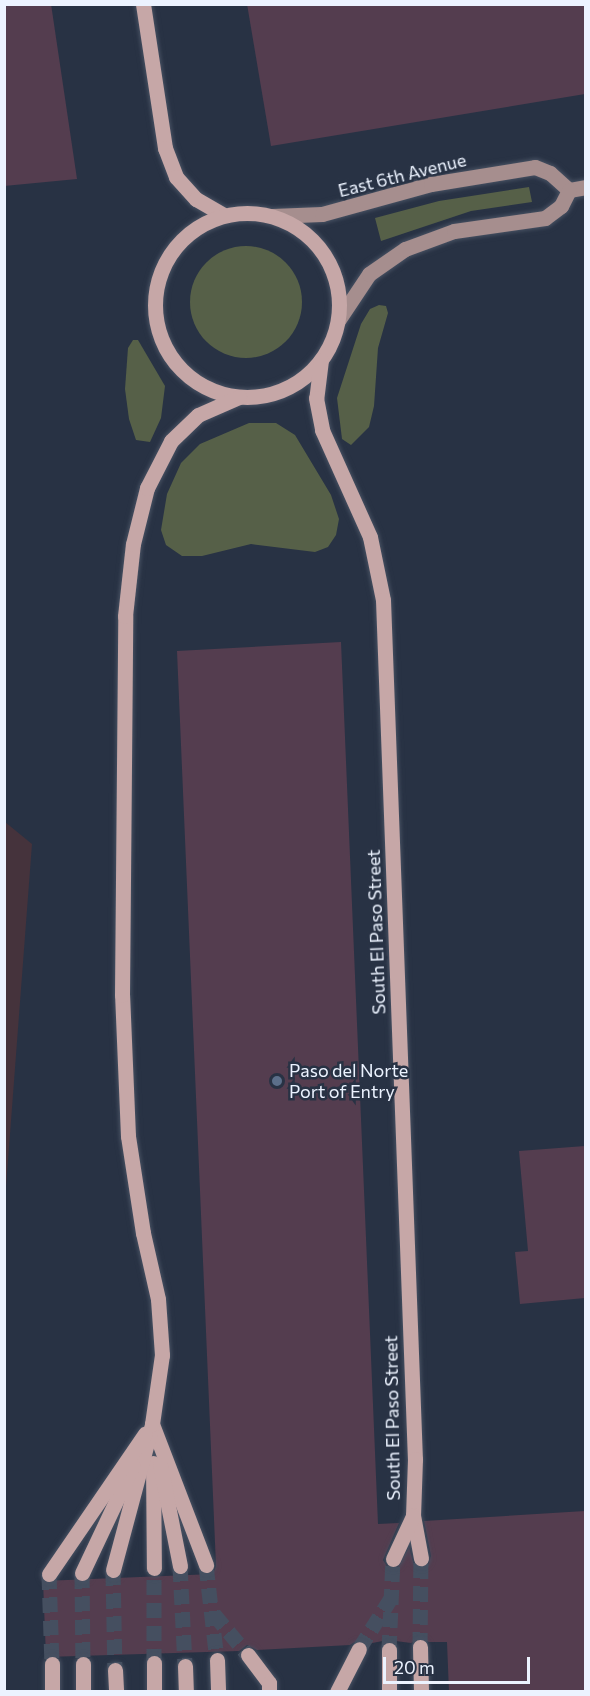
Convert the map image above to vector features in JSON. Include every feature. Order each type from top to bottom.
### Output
[{"type":"main road","points":[[143,4],[165,148],[177,177],[196,199],[224,215]]},
{"type":"main road","name":"East 6th Avenue","points":[[272,216],[322,214],[431,184],[535,167],[550,173],[569,190]]},
{"type":"main road","points":[[113,1570],[152,1424],[160,1383],[162,1329],[128,1136],[122,995],[125,616],[133,544],[154,471],[171,441],[198,415],[239,397],[282,390],[302,379],[321,360],[339,318],[369,274],[405,249],[454,231],[545,218],[561,206],[569,190],[585,187]]},
{"type":"main road","points":[[239,397],[190,378],[174,363],[160,337],[153,309],[156,280],[168,254],[202,223],[224,215],[272,216],[300,228],[321,249],[340,291],[339,318]]},
{"type":"main road","name":"South El Paso Street","points":[[321,360],[316,398],[322,430],[370,537],[383,600],[415,1447],[413,1515],[421,1558]]},
{"type":"main road","points":[[152,1424],[206,1565]]},
{"type":"main road","points":[[152,1424],[180,1566]]},
{"type":"main road","points":[[152,1424],[154,1568]]},
{"type":"main road","points":[[82,1573],[152,1424]]},
{"type":"main road","points":[[49,1574],[152,1424]]},
{"type":"main road","name":"South El Paso Street","points":[[393,1559],[413,1515]]},
{"type":"main road","points":[[420,1647],[421,1692]]},
{"type":"main road","points":[[337,1692],[359,1649]]},
{"type":"main road","points":[[389,1650],[389,1692]]},
{"type":"main road","points":[[248,1655],[269,1683],[269,1692]]},
{"type":"main road","points":[[218,1660],[218,1692]]},
{"type":"main road","points":[[154,1663],[154,1692]]},
{"type":"main road","points":[[52,1664],[52,1692]]},
{"type":"main road","points":[[83,1664],[83,1692]]},
{"type":"main road","points":[[185,1666],[186,1692]]},
{"type":"main road","points":[[116,1670],[116,1692]]},
{"type":"shaded area","points":[[5,822],[32,844],[5,1200]]},
{"type":"green space","points":[[529,187],[532,202],[471,211],[381,241],[375,218],[439,201]]},
{"type":"green space","points":[[246,246],[267,250],[285,263],[298,281],[302,302],[298,323],[285,341],[267,354],[246,358],[225,354],[207,341],[194,323],[190,302],[194,281],[207,263],[225,250]]},
{"type":"green space","points":[[379,305],[386,306],[388,313],[378,348],[374,406],[369,427],[351,445],[342,439],[337,398],[361,324],[370,309]]},
{"type":"green space","points":[[133,340],[138,340],[165,386],[161,418],[150,442],[136,440],[129,419],[125,389],[128,348]]},
{"type":"green space","points":[[249,423],[276,423],[295,435],[331,495],[339,519],[336,535],[328,547],[315,552],[251,544],[202,556],[182,556],[166,545],[161,530],[167,494],[181,463],[200,444]]},
{"type":"building","points":[[4,4],[51,4],[77,179],[4,186]]},
{"type":"building","points":[[247,4],[585,4],[585,94],[271,146]]},
{"type":"building","name":"Paso del Norte Port of Entry","points":[[341,642],[378,1524],[399,1523],[383,1560],[388,1568],[398,1567],[409,1547],[414,1565],[428,1565],[431,1556],[424,1521],[585,1511],[585,1692],[449,1692],[447,1642],[429,1642],[420,1637],[411,1643],[388,1640],[367,1644],[359,1639],[350,1645],[257,1650],[247,1645],[239,1651],[46,1657],[43,1581],[213,1574],[216,1566],[177,651]]},
{"type":"building","points":[[585,1146],[585,1298],[520,1304],[515,1252],[528,1251],[519,1151]]},
{"type":"tunnel","points":[[420,1647],[421,1558]]},
{"type":"tunnel","points":[[389,1650],[393,1559]]},
{"type":"tunnel","points":[[206,1565],[217,1660]]},
{"type":"tunnel","points":[[180,1566],[185,1666]]},
{"type":"tunnel","points":[[154,1568],[154,1663]]},
{"type":"tunnel","points":[[113,1570],[115,1670]]},
{"type":"tunnel","points":[[82,1573],[83,1664]]},
{"type":"tunnel","points":[[49,1574],[52,1664]]},
{"type":"tunnel","points":[[359,1649],[391,1598]]},
{"type":"tunnel","points":[[214,1614],[248,1655]]},
{"type":"place","name":"Paso del Norte Port of Entry","points":[[277,1081]]}]
